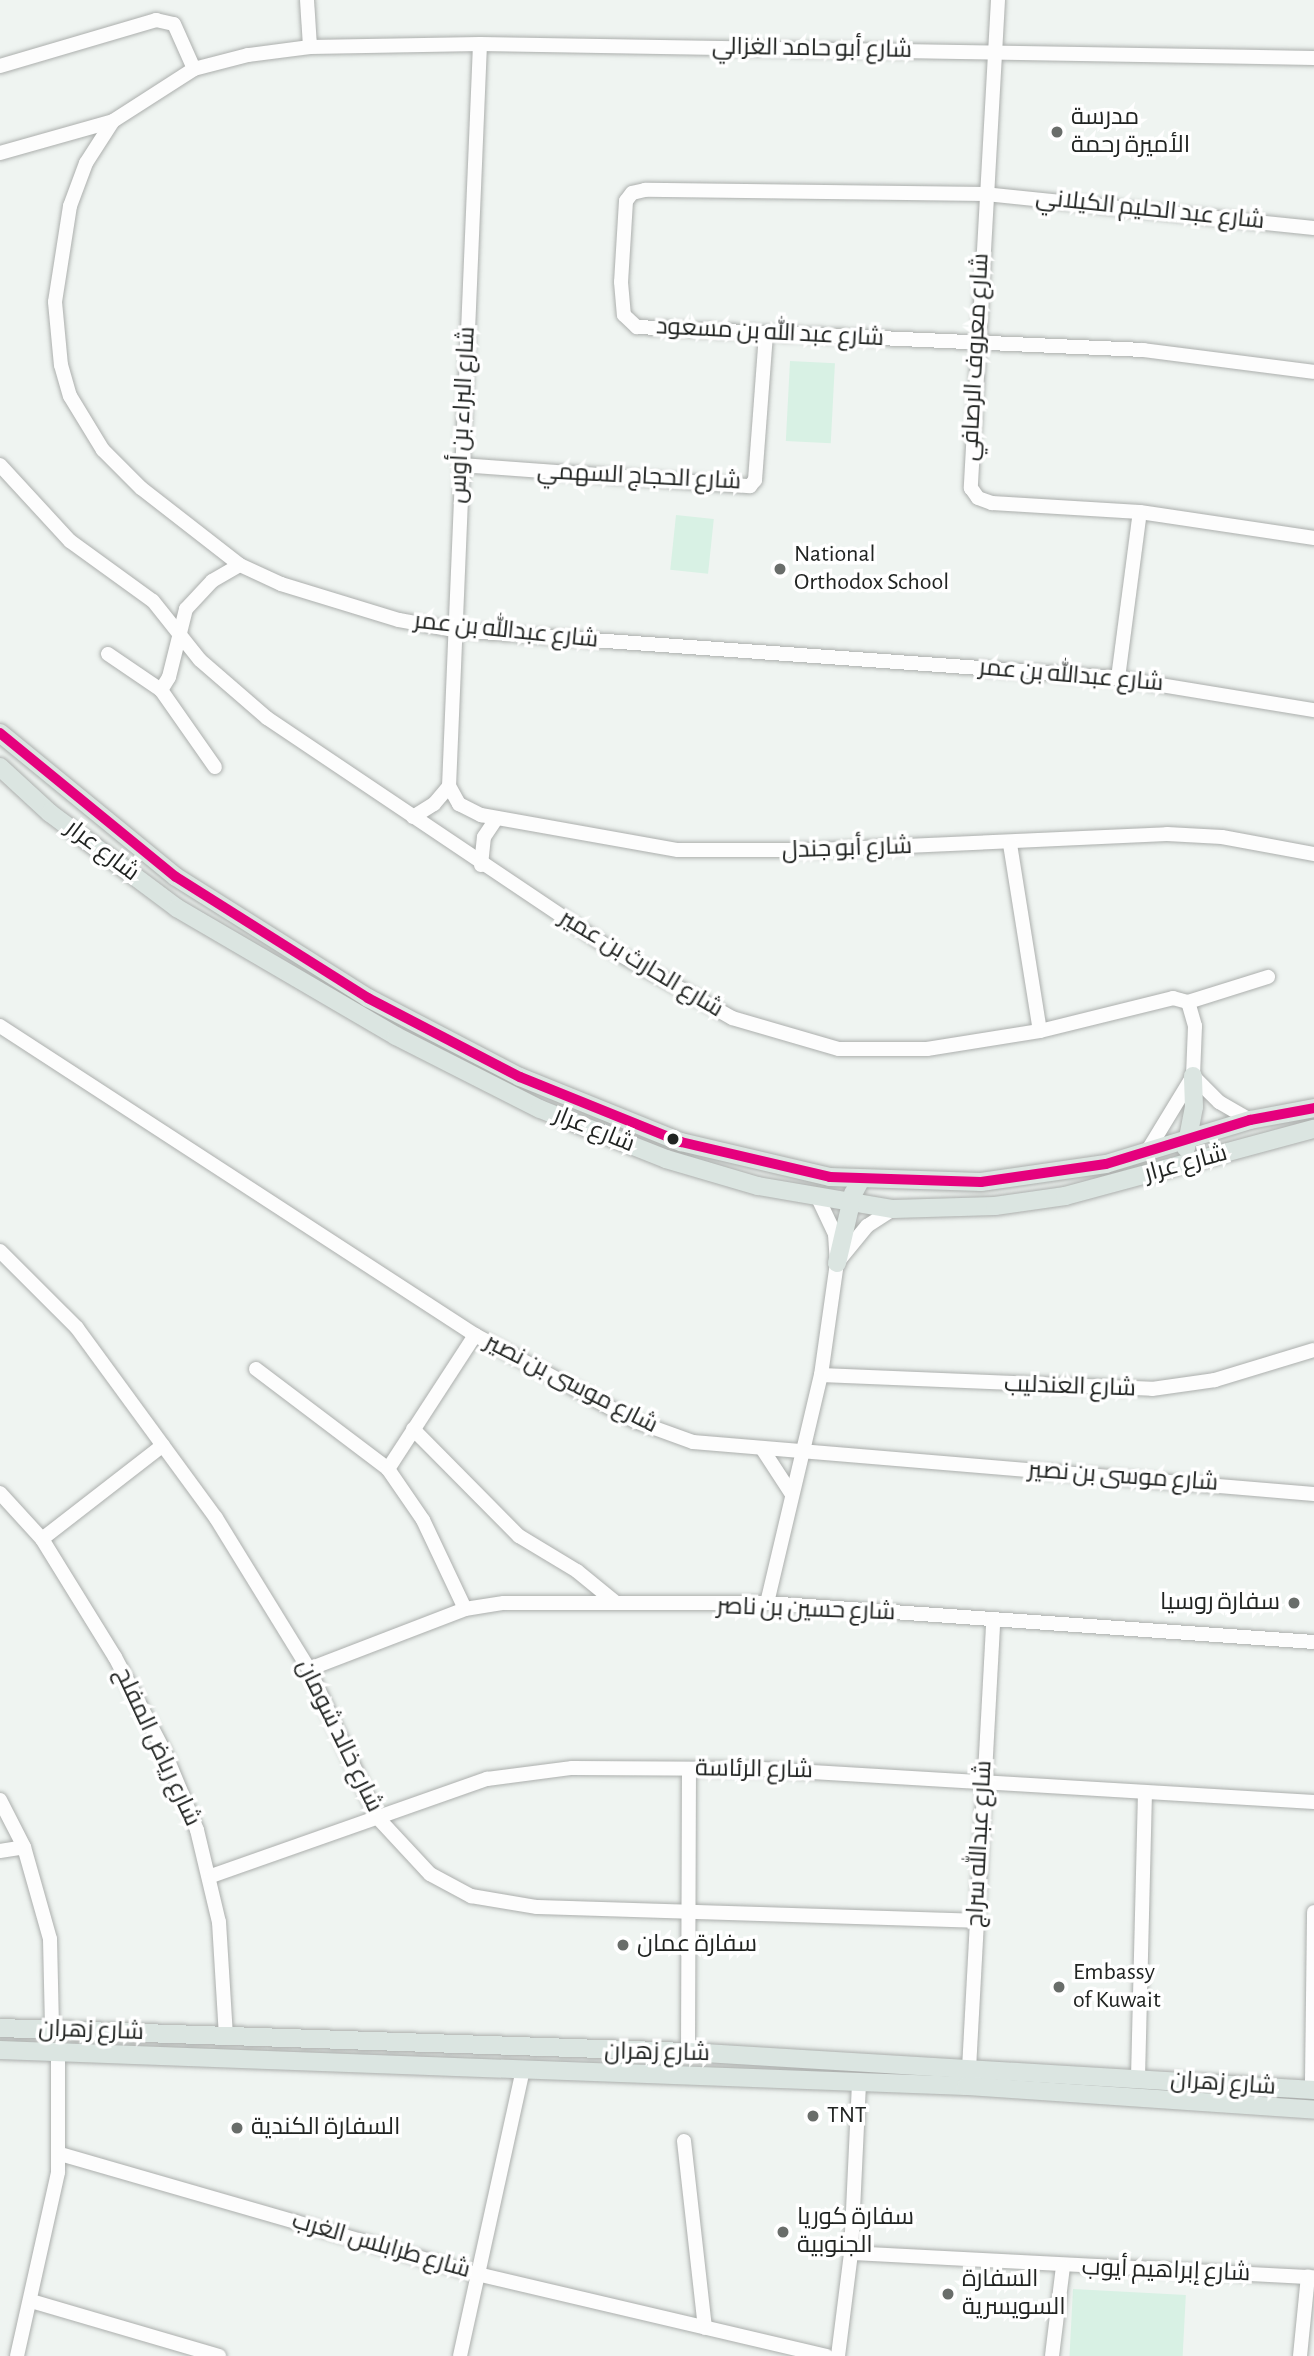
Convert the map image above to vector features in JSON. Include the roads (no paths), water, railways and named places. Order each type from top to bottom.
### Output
[{"type":"main road","name":"شارع عرار","points":[[0,733],[176,877],[442,1040],[532,1082],[681,1142],[772,1167],[861,1179],[981,1182],[1106,1164],[1250,1120],[1314,1108]]},
{"type":"main road","name":"شارع عرار","points":[[0,767],[50,813],[177,908],[418,1048],[540,1109],[653,1154],[758,1186],[817,1196],[850,1205],[949,1210],[1046,1199],[1314,1129]]},
{"type":"main road","points":[[1181,1165],[1189,1139],[1193,1076]]},
{"type":"main road","points":[[837,1263],[850,1205],[861,1179]]},
{"type":"main road","name":"شارع زهران","points":[[0,2028],[688,2052],[1309,2085]]},
{"type":"main road","name":"شارع زهران","points":[[0,2050],[859,2083],[1314,2110]]},
{"type":"main road","points":[[1273,2106],[1294,2119],[1314,2122]]},
{"type":"street","points":[[307,0],[310,47]]},
{"type":"street","name":"شارع معروف الرصافي","points":[[998,0],[969,477],[978,498],[992,503],[1140,512],[1314,538]]},
{"type":"street","points":[[0,66],[156,20],[174,24],[194,69]]},
{"type":"street","name":"شارع أبو حامد الغزالي","points":[[310,47],[480,44],[1314,58]]},
{"type":"street","name":"شارع البراء بن أوس","points":[[449,786],[480,44]]},
{"type":"street","name":"شارع عبدالله بن عمر","points":[[310,47],[248,55],[194,69],[113,121],[86,163],[61,242],[55,302],[61,365],[70,396],[103,450],[141,488],[240,565],[340,603],[454,630],[1118,678],[1314,709]]},
{"type":"street","points":[[0,153],[113,121]]},
{"type":"street","name":"شارع عبد الله بن مسعود","points":[[986,194],[632,193],[626,201],[622,309],[627,320],[637,327],[766,335],[976,340],[1143,349],[1314,372]]},
{"type":"street","name":"شارع عبد الحليم الكيلاني","points":[[986,194],[1314,228]]},
{"type":"street","name":"شارع الحجاج السهمي","points":[[461,465],[750,486],[755,480],[766,335]]},
{"type":"street","name":"شارع الحارث بن عمير","points":[[0,466],[70,541],[153,601],[200,660],[267,718],[481,864],[646,972],[732,1018],[788,1038],[839,1049],[885,1052],[976,1044],[1173,998],[1188,1002],[1268,977]]},
{"type":"street","points":[[1118,678],[1140,512]]},
{"type":"street","points":[[161,690],[173,664],[178,631],[197,593],[240,565]]},
{"type":"street","points":[[108,654],[161,690],[215,768]]},
{"type":"street","points":[[413,817],[433,804],[449,786]]},
{"type":"street","name":"شارع أبو جندل","points":[[449,786],[468,810],[497,818],[678,850],[1010,844],[1167,834],[1222,837],[1314,854]]},
{"type":"street","points":[[481,864],[484,837],[497,818]]},
{"type":"street","points":[[1010,844],[1040,1031]]},
{"type":"street","points":[[1148,1150],[1193,1076],[1195,1026],[1188,1002]]},
{"type":"street","name":"شارع موسى بن نصير","points":[[0,1026],[475,1335],[635,1421],[693,1442],[763,1450],[1225,1483],[1314,1494]]},
{"type":"street","points":[[1193,1076],[1219,1102],[1250,1120]]},
{"type":"street","points":[[767,1603],[821,1375],[837,1263],[831,1221],[817,1196]]},
{"type":"street","points":[[837,1263],[861,1231],[893,1209]]},
{"type":"street","name":"شارع خالد شومان","points":[[0,1251],[77,1328],[216,1518],[309,1669],[377,1817],[430,1874],[480,1899],[537,1908],[690,1910],[976,1921]]},
{"type":"street","points":[[388,1469],[475,1335]]},
{"type":"street","name":"شارع العندليب","points":[[821,1375],[1152,1389],[1215,1380],[1314,1350]]},
{"type":"street","points":[[256,1369],[388,1469],[423,1520],[465,1609]]},
{"type":"street","points":[[413,1429],[519,1536],[577,1572],[615,1602]]},
{"type":"street","points":[[42,1539],[163,1445]]},
{"type":"street","points":[[763,1450],[791,1493]]},
{"type":"street","name":"شارع رياض المفلح","points":[[0,1493],[42,1539],[115,1657],[164,1751],[211,1876],[219,1922],[226,2036]]},
{"type":"street","name":"شارع حسين بن ناصر","points":[[309,1669],[465,1609],[504,1603],[615,1602],[682,1606],[767,1603],[1314,1642]]},
{"type":"street","name":"شارع عبدالله سراج","points":[[969,2069],[981,1784],[993,1620]]},
{"type":"street","name":"شارع الرئاسة","points":[[211,1876],[377,1817],[511,1776],[572,1768],[837,1772],[981,1784],[1314,1802]]},
{"type":"street","points":[[688,2052],[689,1769]]},
{"type":"street","points":[[1138,2078],[1145,1793]]},
{"type":"street","points":[[0,1800],[24,1847],[50,1939],[52,2030]]},
{"type":"street","points":[[0,1851],[24,1847]]},
{"type":"street","points":[[1309,2085],[1314,1912]]},
{"type":"street","points":[[17,2356],[31,2301],[60,2154],[58,2053]]},
{"type":"street","points":[[460,2356],[523,2069]]},
{"type":"street","points":[[838,2356],[851,2253],[859,2083]]},
{"type":"street","points":[[684,2141],[705,2328]]},
{"type":"street","name":"شارع طرابلس الغرب","points":[[60,2154],[477,2274],[826,2356]]},
{"type":"street","name":"شارع إبراهيم أيوب","points":[[851,2253],[1063,2267],[1311,2276]]},
{"type":"street","points":[[1052,2356],[1063,2267]]},
{"type":"street","points":[[1300,2356],[1311,2276]]},
{"type":"street","points":[[31,2301],[219,2356]]},
{"type":"place","name":"مدرسة الأميرة رحمة","points":[[1057,132]]},
{"type":"place","name":"National Orthodox School","points":[[780,569]]},
{"type":"place","name":"سفارة روسيا","points":[[1294,1603]]},
{"type":"place","name":"سفارة عمان","points":[[623,1945]]},
{"type":"place","name":"Embassy of Kuwait","points":[[1059,1987]]},
{"type":"place","name":"TNT","points":[[813,2116]]},
{"type":"place","name":"السفارة الكندية","points":[[237,2128]]},
{"type":"place","name":"سفارة كوريا الجنوبية","points":[[783,2232]]},
{"type":"place","name":"السفارة السويسرية","points":[[948,2294]]}]
